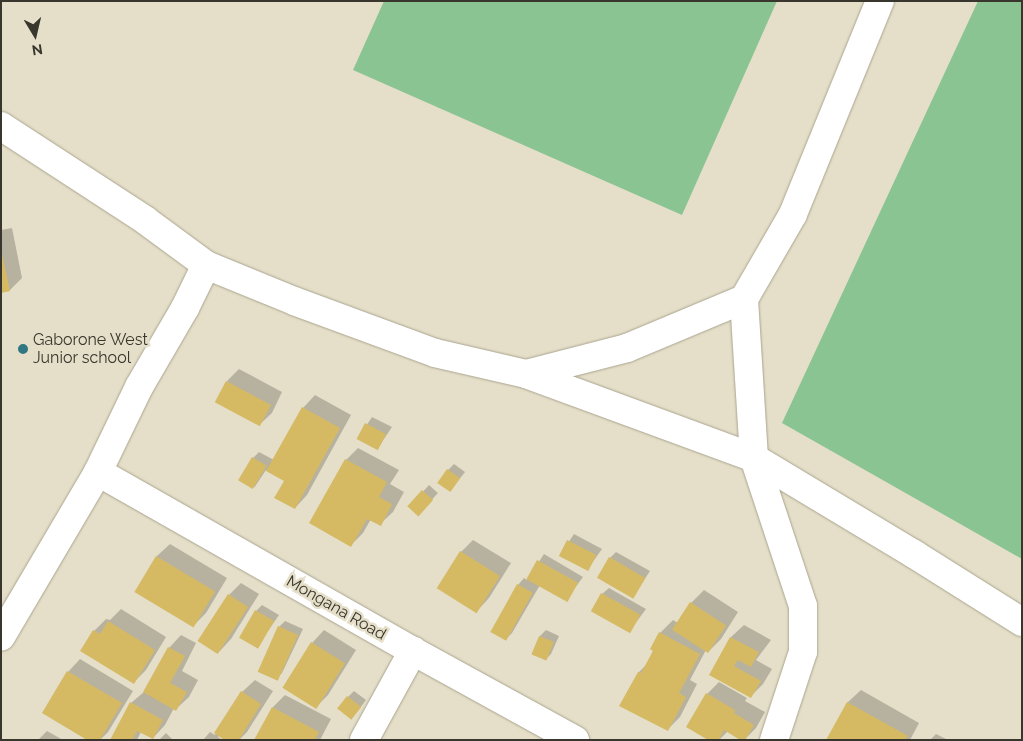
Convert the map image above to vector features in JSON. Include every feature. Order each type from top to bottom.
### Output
[{"type":"street","points":[[774,740],[803,652],[803,606],[754,458],[744,299],[793,214],[880,1]]},
{"type":"street","points":[[1,126],[146,220],[206,265],[294,301],[435,353],[526,374],[754,458],[914,554],[1022,622]]},
{"type":"street","points":[[1,637],[98,472],[139,387],[185,308],[206,265]]},
{"type":"street","points":[[526,374],[627,348],[744,299]]},
{"type":"street","name":"Mongana Road","points":[[98,472],[413,651],[575,740]]},
{"type":"street","points":[[364,740],[413,651]]},
{"type":"green space","points":[[384,1],[777,1],[682,215],[353,70]]},
{"type":"green space","points":[[978,1],[1022,1],[1022,559],[782,423]]},
{"type":"building","points":[[1,250],[10,291],[1,293]]},
{"type":"building","points":[[226,381],[271,405],[260,426],[215,402]]},
{"type":"building","points":[[302,407],[340,428],[295,509],[274,498],[284,481],[266,471]]},
{"type":"building","points":[[365,423],[386,434],[378,450],[357,439]]},
{"type":"building","points":[[252,457],[267,466],[253,489],[238,480]]},
{"type":"building","points":[[345,459],[387,482],[379,497],[392,504],[381,526],[367,519],[351,547],[309,523]]},
{"type":"building","points":[[447,469],[460,478],[450,492],[437,483]]},
{"type":"building","points":[[422,490],[433,500],[418,516],[407,506]]},
{"type":"building","points":[[567,540],[596,555],[588,571],[559,556]]},
{"type":"building","points":[[460,551],[500,576],[477,613],[437,588]]},
{"type":"building","points":[[156,556],[215,592],[194,628],[134,592]]},
{"type":"building","points":[[609,557],[645,578],[633,599],[597,578]]},
{"type":"building","points":[[537,560],[578,583],[567,602],[526,579]]},
{"type":"building","points":[[517,584],[533,593],[506,641],[490,632]]},
{"type":"building","points":[[601,593],[640,615],[630,633],[591,611]]},
{"type":"building","points":[[228,594],[248,607],[218,654],[198,641]]},
{"type":"building","points":[[690,602],[726,625],[708,653],[672,630]]},
{"type":"building","points":[[255,610],[274,621],[258,649],[239,638]]},
{"type":"building","points":[[108,621],[155,650],[134,684],[80,651],[93,630],[100,634]]},
{"type":"building","points":[[278,626],[298,635],[278,681],[258,672]]},
{"type":"building","points":[[659,632],[700,654],[679,693],[686,697],[668,731],[619,706],[638,672],[641,673],[653,651],[650,649]]},
{"type":"building","points":[[539,636],[554,642],[546,661],[532,655]]},
{"type":"building","points":[[730,637],[759,652],[751,667],[738,660],[734,666],[761,681],[751,698],[709,675]]},
{"type":"building","points":[[311,642],[345,663],[316,709],[282,688]]},
{"type":"building","points":[[168,647],[185,656],[170,683],[187,692],[176,711],[143,692]]},
{"type":"building","points":[[67,671],[122,703],[100,740],[87,740],[42,713]]},
{"type":"building","points":[[241,691],[261,704],[239,740],[224,740],[214,733]]},
{"type":"building","points":[[706,693],[735,710],[734,713],[754,725],[745,740],[740,740],[724,730],[719,740],[708,740],[686,727]]},
{"type":"building","points":[[347,696],[361,707],[351,720],[337,709]]},
{"type":"building","points":[[130,702],[163,720],[153,739],[137,731],[132,740],[110,740]]},
{"type":"building","points":[[847,702],[908,736],[905,740],[826,740]]},
{"type":"building","points":[[272,707],[319,732],[315,740],[254,740]]},
{"type":"place","name":"Gaborone West Junior school","points":[[23,349]]}]
